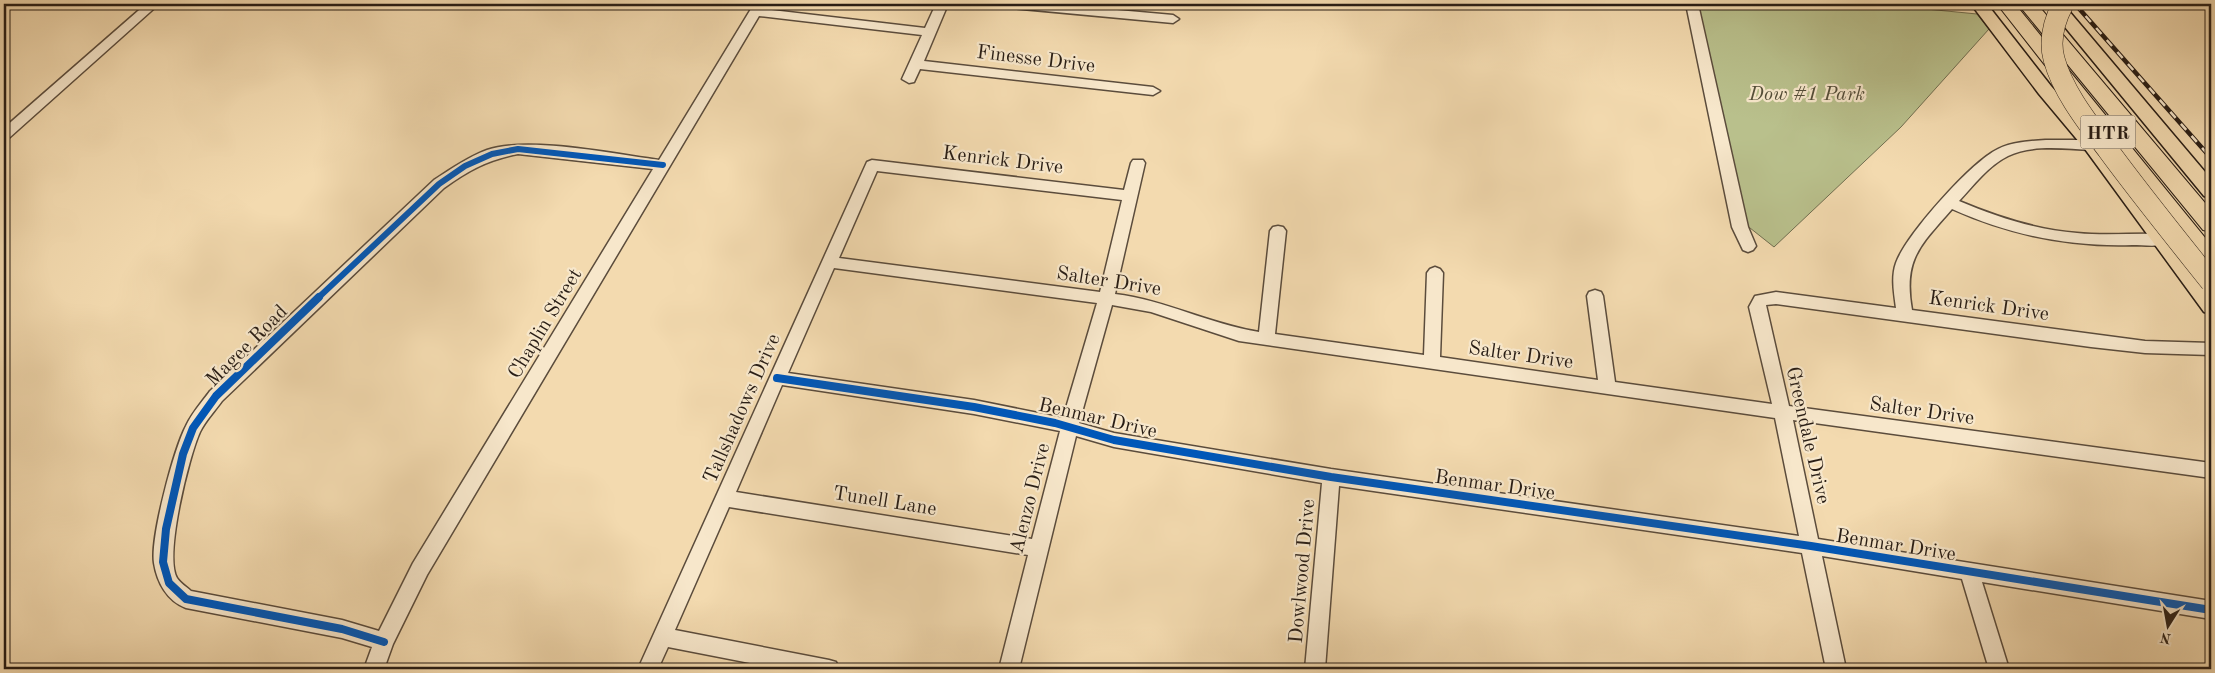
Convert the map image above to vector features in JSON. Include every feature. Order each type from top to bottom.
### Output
[{"type":"highway","name":"HTR","points":[[2006,4],[2211,260]]},
{"type":"highway","name":"HTR","points":[[2027,4],[2211,224]]},
{"type":"highway","points":[[2056,4],[2052,41],[2054,59],[2075,106],[2126,175],[2171,242],[2211,275]]},
{"type":"highway","points":[[2092,145],[2171,242],[2211,282]]},
{"type":"main road","points":[[1979,4],[2092,145]]},
{"type":"main road","points":[[2056,4],[2211,191]]},
{"type":"main road","points":[[2171,242],[2211,306]]},
{"type":"street","points":[[4,135],[153,4]]},
{"type":"street","points":[[908,79],[942,4]]},
{"type":"street","points":[[1012,4],[1173,19]]},
{"type":"street","points":[[1692,4],[1740,226],[1748,246]]},
{"type":"street","points":[[758,8],[929,32]]},
{"type":"street","name":"Chaplin Street","points":[[374,669],[384,642],[420,568],[758,8]]},
{"type":"street","name":"Finesse Drive","points":[[915,64],[1153,91]]},
{"type":"street","points":[[1905,314],[1900,286],[1904,260],[1949,202],[1989,160],[2011,149],[2036,146],[2092,145]]},
{"type":"street","name":"Magee Road","points":[[384,642],[342,629],[186,599],[169,583],[162,562],[166,529],[183,454],[193,428],[216,396],[266,346],[439,184],[464,166],[492,154],[518,150],[574,154],[663,165]]},
{"type":"street","name":"Alenzo Drive","points":[[1009,669],[1069,428],[1106,299],[1138,163]]},
{"type":"street","name":"Kenrick Drive","points":[[872,165],[1129,196]]},
{"type":"street","name":"Tallshadows Drive","points":[[648,669],[872,165]]},
{"type":"street","points":[[1949,202],[2000,224],[2052,237],[2171,242]]},
{"type":"street","points":[[1266,339],[1278,231]]},
{"type":"street","name":"Salter Drive","points":[[829,262],[1148,305],[1218,330],[1266,339],[2211,471]]},
{"type":"street","points":[[1432,363],[1436,273]]},
{"type":"street","points":[[1596,296],[1607,388]]},
{"type":"street","name":"Kenrick Drive","points":[[1761,300],[1776,298],[2145,347],[2211,349]]},
{"type":"street","name":"Greendale Drive","points":[[1761,300],[1757,307],[1782,411],[1836,669]]},
{"type":"street","name":"Benmar Drive","points":[[778,378],[974,407],[1114,440],[1331,477],[1811,546],[1970,573],[2211,610]]},
{"type":"street","name":"Dowlwood Drive","points":[[1315,669],[1331,477]]},
{"type":"street","name":"Tunell Lane","points":[[724,498],[1039,548]]},
{"type":"street","points":[[1970,573],[1999,669]]},
{"type":"street","points":[[662,637],[829,669]]},
{"type":"green space","name":"Dow #1 Park","points":[[1697,4],[1875,4],[1977,14],[1989,29],[1901,127],[1774,247],[1745,224]]},
{"type":"railway","points":[[2075,4],[2211,158]]},
{"type":"cycle path","points":[[384,642],[342,629],[186,599],[169,583],[163,562],[166,529],[183,454],[193,428],[216,396],[266,347],[439,184],[465,166],[492,154],[518,149],[663,165]]},
{"type":"cycle path","points":[[777,378],[974,407],[1055,423],[1114,440],[1331,477],[1811,546],[2211,610]]}]
